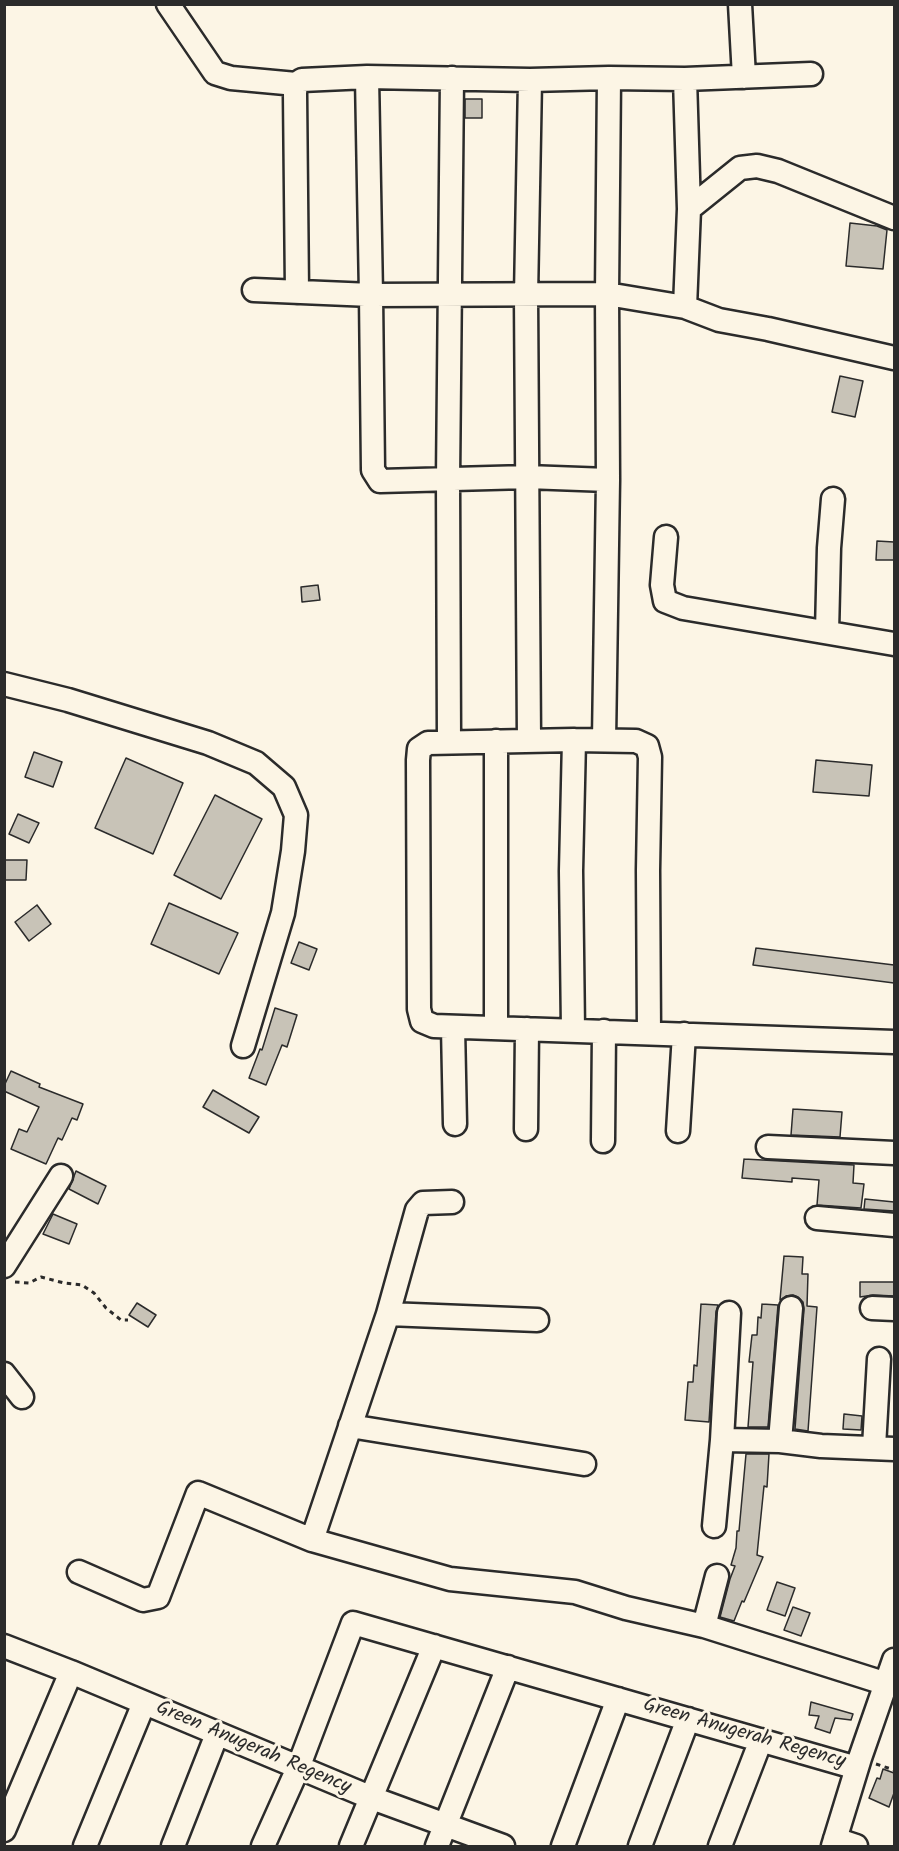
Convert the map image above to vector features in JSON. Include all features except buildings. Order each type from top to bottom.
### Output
[{"type":"street","points":[[168,4],[215,73],[231,78],[296,84],[302,80],[367,78],[685,79],[811,74]]},
{"type":"street","points":[[740,4],[744,77]]},
{"type":"street","points":[[367,78],[373,470],[380,481],[527,477],[608,480]]},
{"type":"street","points":[[449,742],[448,479],[452,78]]},
{"type":"street","points":[[604,740],[608,480],[609,78]]},
{"type":"street","points":[[685,79],[689,209],[685,307]]},
{"type":"street","points":[[529,740],[526,296],[530,80]]},
{"type":"street","points":[[296,84],[297,292]]},
{"type":"street","points":[[689,209],[740,168],[757,166],[778,171],[894,218]]},
{"type":"street","points":[[254,290],[371,295],[607,294],[685,307],[719,320],[894,358]]},
{"type":"street","points":[[827,632],[833,499]]},
{"type":"street","points":[[666,537],[662,585],[665,601],[683,608],[894,644]]},
{"type":"street","points":[[4,684],[68,700],[208,743],[256,763],[284,788],[296,814],[293,851],[283,913],[243,1046]]},
{"type":"street","points":[[649,1033],[650,757],[647,746],[636,741],[529,740],[428,743],[419,749],[419,1009],[422,1021],[434,1026],[453,1027],[894,1042]]},
{"type":"street","points":[[573,1030],[571,871],[574,740]]},
{"type":"street","points":[[496,741],[496,1028]]},
{"type":"street","points":[[453,1027],[455,1124]]},
{"type":"street","points":[[526,1129],[527,1029]]},
{"type":"street","points":[[603,1141],[604,1031]]},
{"type":"street","points":[[678,1131],[684,1034]]},
{"type":"street","points":[[768,1147],[894,1153]]},
{"type":"street","points":[[9,1274],[61,1176]]},
{"type":"street","points":[[312,1540],[388,1314],[417,1210],[423,1203],[452,1202]]},
{"type":"street","points":[[817,1218],[894,1225]]},
{"type":"street","points":[[780,1441],[791,1308]]},
{"type":"street","points":[[714,1526],[722,1440],[729,1313]]},
{"type":"street","points":[[388,1314],[537,1320]]},
{"type":"street","points":[[722,1440],[780,1441],[821,1446],[884,1448],[879,1359]]},
{"type":"street","points":[[4,1374],[22,1397]]},
{"type":"street","points":[[350,1426],[584,1464]]},
{"type":"street","points":[[79,1572],[143,1600],[158,1597],[198,1493],[312,1540],[450,1579],[575,1592],[636,1610],[704,1626],[887,1684]]},
{"type":"street","points":[[704,1626],[717,1576]]},
{"type":"street","name":"Green Anugerah Regency","points":[[298,1768],[353,1623],[857,1768]]},
{"type":"street","name":"Green Anugerah Regency","points":[[4,1646],[372,1798],[503,1846]]},
{"type":"street","points":[[351,1846],[434,1646]]},
{"type":"street","points":[[841,1844],[857,1768],[894,1660]]},
{"type":"street","points":[[437,1846],[508,1666]]},
{"type":"street","points":[[4,1830],[71,1672]]},
{"type":"street","points":[[563,1846],[618,1699]]},
{"type":"street","points":[[85,1846],[144,1703]]},
{"type":"street","points":[[639,1846],[688,1719]]},
{"type":"street","points":[[172,1846],[217,1734]]},
{"type":"street","points":[[720,1846],[761,1740]]},
{"type":"street","points":[[263,1846],[298,1768]]},
{"type":"path","points":[[9,1274],[29,1283],[41,1276],[64,1283],[82,1285],[94,1293],[106,1308],[121,1320],[128,1320]]}]
